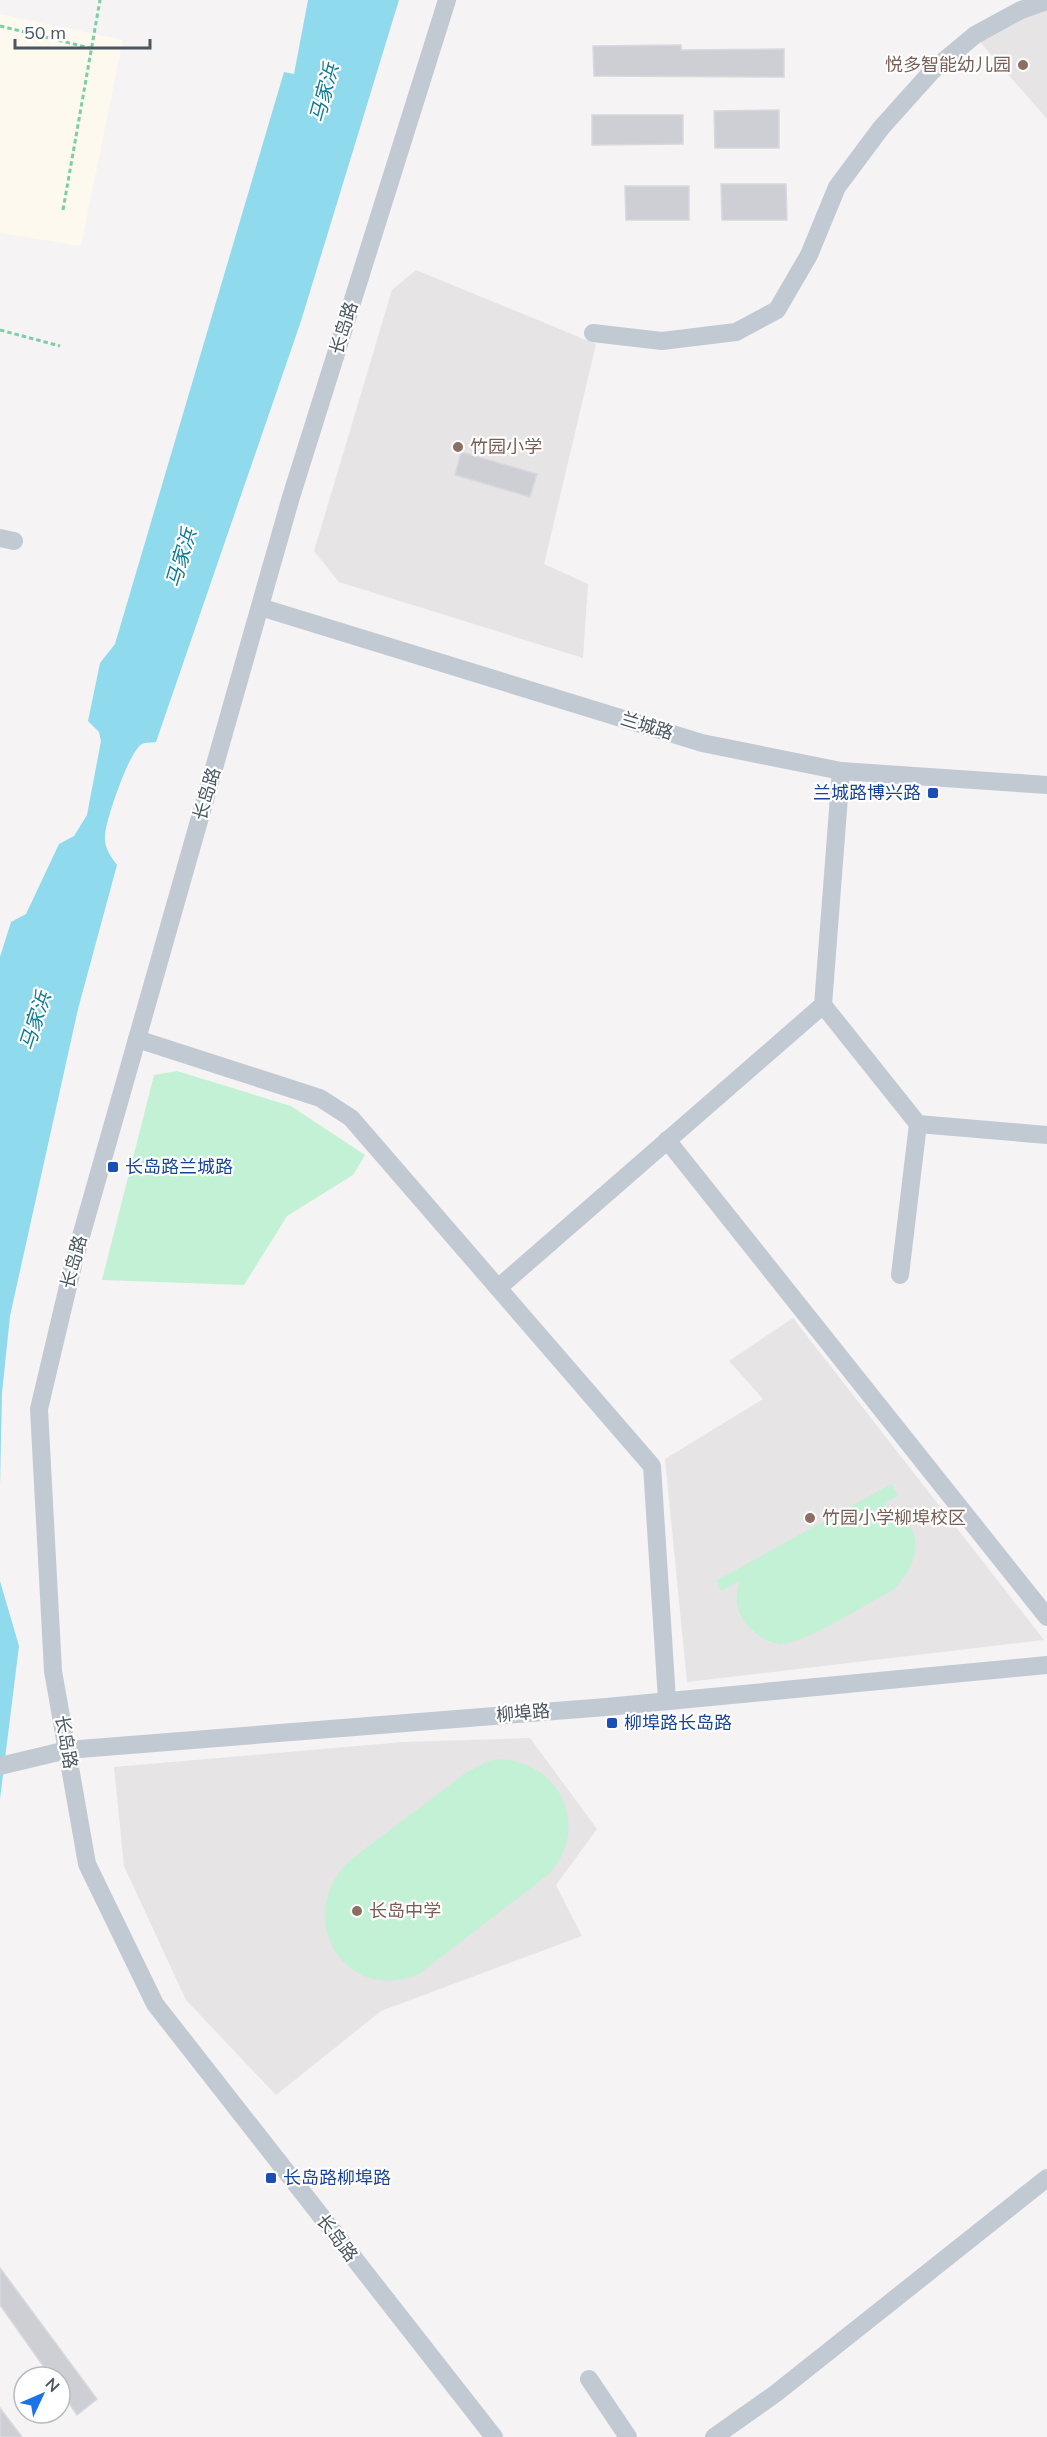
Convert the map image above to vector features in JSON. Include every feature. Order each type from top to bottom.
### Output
[{"type":"street","name":"长岛路","points":[[447,0],[291,497],[74,1261],[39,1408],[53,1671],[87,1864],[155,2004],[494,2437]]},
{"type":"street","points":[[593,333],[662,341],[736,332],[777,310],[809,255],[837,187],[881,128],[933,70],[975,35],[1021,10],[1047,1]]},
{"type":"street","name":"兰城路","points":[[260,607],[702,743],[841,771],[1047,785]]},
{"type":"street","points":[[841,771],[822,1005],[918,1124],[900,1275]]},
{"type":"street","points":[[498,1288],[822,1005]]},
{"type":"street","points":[[137,1039],[320,1098],[351,1118],[652,1466],[667,1700]]},
{"type":"street","points":[[918,1124],[1047,1135]]},
{"type":"street","points":[[667,1140],[1047,1617]]},
{"type":"street","name":"柳埠路","points":[[0,1766],[67,1750],[667,1700],[1047,1665]]},
{"type":"street","points":[[714,2437],[775,2394],[1047,2178]]},
{"type":"street","points":[[589,2379],[627,2437]]},
{"type":"path","points":[[63,210],[100,0]]},
{"type":"path","points":[[0,26],[90,48]]},
{"type":"path","points":[[0,330],[60,346]]},
{"type":"shaded area","name":"悦多智能幼儿园","points":[[1047,7],[1047,119],[980,42],[1040,8]]},
{"type":"shaded area","points":[[0,14],[123,40],[81,246],[0,233]]},
{"type":"shaded area","name":"竹园小学","points":[[416,270],[596,344],[544,564],[588,584],[583,658],[339,582],[314,551],[392,290]]},
{"type":"shaded area","name":"竹园小学柳埠校区","points":[[793,1318],[1044,1640],[687,1682],[665,1459],[763,1399],[729,1361]]},
{"type":"shaded area","name":"长岛中学","points":[[530,1738],[597,1829],[556,1885],[582,1936],[381,2011],[276,2095],[186,2000],[124,1866],[114,1767],[403,1742]]},
{"type":"green space","points":[[177,1071],[291,1106],[365,1155],[353,1175],[287,1216],[244,1285],[102,1280],[154,1075]]},
{"type":"green space","points":[[891,1484],[898,1495],[884,1504],[898,1512],[907,1522],[916,1544],[910,1567],[893,1590],[819,1631],[790,1643],[779,1644],[770,1641],[750,1628],[740,1615],[737,1604],[740,1581],[721,1591],[716,1581]]},
{"type":"green space","points":[[501,1759],[522,1763],[540,1772],[554,1785],[563,1801],[568,1818],[568,1837],[561,1856],[549,1874],[419,1974],[392,1980],[368,1977],[349,1967],[334,1950],[326,1930],[325,1907],[333,1883],[349,1861],[467,1772],[489,1761]]},
{"type":"water","name":"马家浜","points":[[308,0],[399,0],[301,321],[156,742],[144,743],[137,749],[119,786],[109,815],[105,843],[117,865],[78,1009],[10,1316],[2,1393],[0,1486],[0,957],[11,922],[26,914],[59,844],[74,836],[87,815],[101,741],[99,732],[88,721],[100,663],[115,644],[284,72],[294,74]]},
{"type":"water","points":[[0,1581],[19,1646],[0,1799]]},
{"type":"building","points":[[681,45],[681,50],[784,49],[784,77],[594,76],[593,46]]},
{"type":"building","points":[[779,110],[779,148],[715,148],[714,111]]},
{"type":"building","points":[[592,115],[683,115],[683,144],[592,145]]},
{"type":"building","points":[[721,184],[786,184],[787,220],[722,220]]},
{"type":"building","points":[[625,186],[689,186],[689,220],[626,220]]},
{"type":"building","points":[[461,452],[537,474],[530,497],[455,475]]},
{"type":"building","points":[[0,2268],[72,2365],[42,2365],[0,2305]]},
{"type":"building","points":[[72,2365],[97,2399],[77,2415],[72,2408]]},
{"type":"building","points":[[0,2408],[22,2437],[0,2437]]},
{"type":"place","name":"悦多智能幼儿园","points":[[1023,65]]},
{"type":"place","name":"竹园小学","points":[[458,447]]},
{"type":"place","name":"兰城路博兴路","points":[[933,793]]},
{"type":"place","name":"长岛路兰城路","points":[[113,1167]]},
{"type":"place","name":"竹园小学柳埠校区","points":[[810,1518]]},
{"type":"place","name":"柳埠路长岛路","points":[[612,1723]]},
{"type":"place","name":"长岛中学","points":[[357,1911]]},
{"type":"place","name":"长岛路柳埠路","points":[[271,2178]]}]
